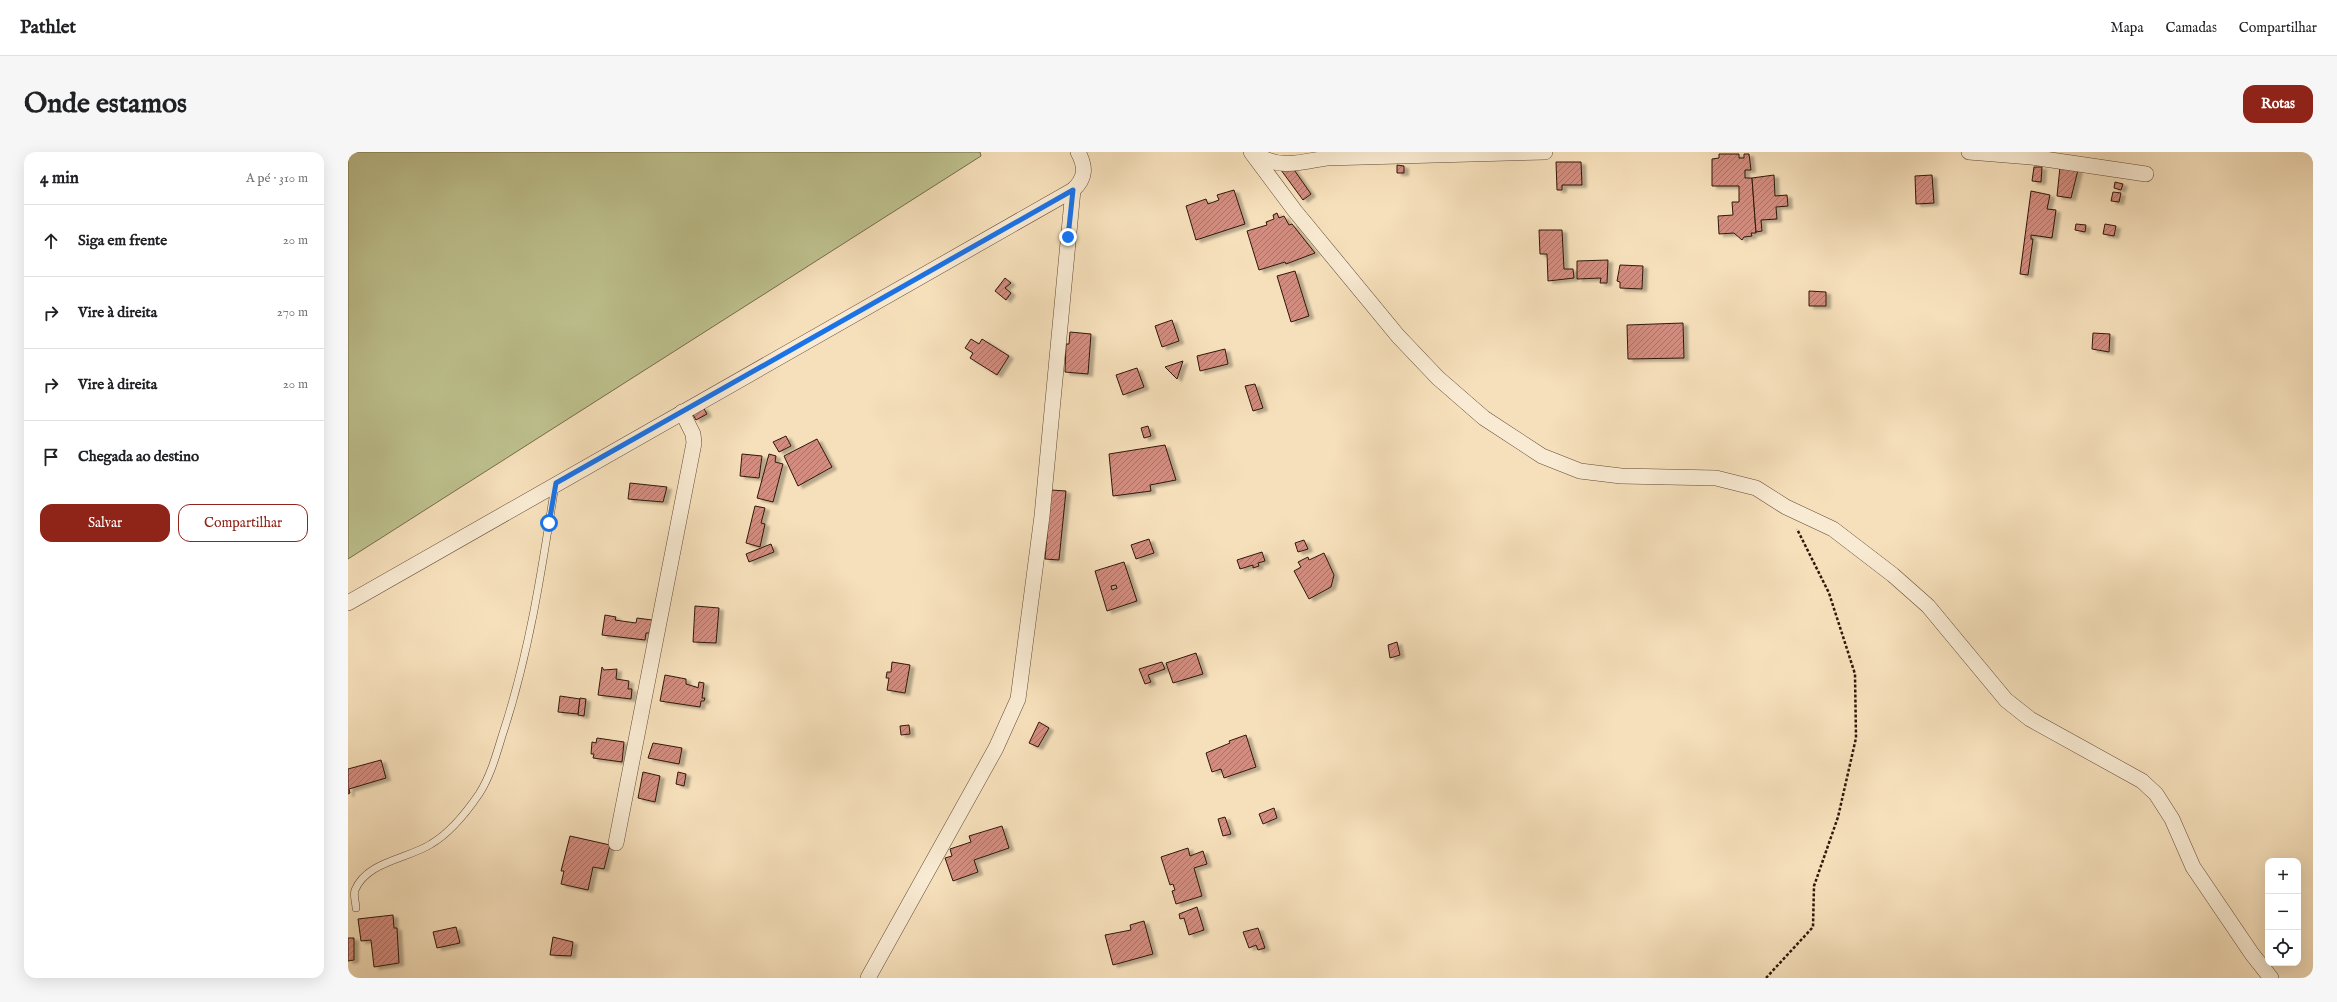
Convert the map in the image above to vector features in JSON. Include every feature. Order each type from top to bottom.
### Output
[{"type":"street","points":[[348,603],[556,483],[1073,190],[1081,182],[1084,163],[1078,152]]},
{"type":"street","points":[[1252,152],[1269,163],[1296,164],[1326,158],[1545,152]]},
{"type":"street","points":[[1252,152],[1295,211],[1398,336],[1438,378],[1484,418],[1542,456],[1580,471],[1621,476],[1716,478],[1756,488],[1786,507],[1832,529],[1893,575],[1928,606],[2006,700],[2030,719],[2142,781],[2156,794],[2172,819],[2193,867],[2252,954],[2271,978]]},
{"type":"street","points":[[1969,152],[2030,157],[2146,174]]},
{"type":"street","points":[[868,978],[996,748],[1018,699],[1042,516],[1073,190]]},
{"type":"street","points":[[616,842],[694,443],[693,434],[682,412]]},
{"type":"lane","points":[[356,908],[355,891],[362,879],[375,869],[429,845],[441,838],[469,808],[488,778],[515,699],[556,483]]},
{"type":"path","points":[[1766,978],[1813,926],[1814,886],[1838,816],[1856,738],[1855,674],[1830,593],[1786,507]]},
{"type":"green space","points":[[348,152],[980,152],[981,156],[348,559]]},
{"type":"building","points":[[1719,154],[1739,154],[1739,158],[1744,158],[1744,154],[1749,154],[1751,170],[1745,170],[1745,178],[1752,178],[1756,233],[1751,233],[1752,236],[1744,237],[1742,240],[1734,233],[1719,234],[1718,216],[1733,215],[1732,202],[1739,202],[1739,186],[1712,186],[1712,159],[1719,158]]},
{"type":"building","points":[[1556,162],[1581,162],[1582,185],[1562,185],[1562,190],[1557,190]]},
{"type":"building","points":[[1290,164],[1311,194],[1303,200],[1281,170]]},
{"type":"building","points":[[1397,165],[1404,166],[1404,173],[1397,173]]},
{"type":"building","points":[[2034,167],[2042,167],[2041,182],[2032,181]]},
{"type":"building","points":[[2060,167],[2078,170],[2071,198],[2057,196]]},
{"type":"building","points":[[1774,175],[1775,196],[1787,195],[1788,206],[1776,207],[1777,219],[1761,220],[1762,231],[1756,232],[1752,178]]},
{"type":"building","points":[[1932,175],[1934,203],[1916,204],[1915,176]]},
{"type":"building","points":[[2115,182],[2123,184],[2121,190],[2114,188]]},
{"type":"building","points":[[1234,190],[1245,224],[1196,240],[1186,206],[1206,199],[1208,204],[1219,200],[1217,195]]},
{"type":"building","points":[[2031,191],[2050,195],[2047,209],[2056,210],[2052,238],[2031,235],[2031,239],[2033,239],[2028,275],[2020,274]]},
{"type":"building","points":[[2113,192],[2121,193],[2119,202],[2111,201]]},
{"type":"building","points":[[1277,213],[1279,218],[1284,216],[1289,225],[1292,224],[1315,253],[1286,264],[1285,262],[1259,270],[1247,231],[1267,225],[1266,222],[1274,219],[1273,215]]},
{"type":"building","points":[[2076,224],[2086,225],[2085,232],[2075,230]]},
{"type":"building","points":[[2105,224],[2116,226],[2114,236],[2103,234]]},
{"type":"building","points":[[1539,230],[1562,230],[1564,269],[1573,269],[1574,278],[1548,281],[1547,254],[1540,254]]},
{"type":"building","points":[[1608,260],[1607,283],[1600,283],[1601,278],[1577,279],[1577,261]]},
{"type":"building","points":[[1620,265],[1643,266],[1642,289],[1620,288],[1620,282],[1617,281]]},
{"type":"building","points":[[1295,271],[1309,316],[1291,322],[1277,276]]},
{"type":"building","points":[[1005,278],[1011,283],[1005,288],[1011,293],[1006,300],[995,291]]},
{"type":"building","points":[[1809,291],[1826,292],[1826,306],[1809,306]]},
{"type":"building","points":[[1172,320],[1179,341],[1162,347],[1155,326]]},
{"type":"building","points":[[1683,323],[1684,358],[1628,359],[1627,325]]},
{"type":"building","points":[[1070,332],[1091,334],[1088,374],[1065,372],[1066,344],[1069,344]]},
{"type":"building","points":[[2093,333],[2110,334],[2109,352],[2092,349]]},
{"type":"building","points":[[971,339],[979,344],[982,339],[1009,356],[997,375],[970,358],[973,353],[965,348]]},
{"type":"building","points":[[1225,349],[1228,364],[1200,371],[1197,356]]},
{"type":"building","points":[[1183,361],[1177,379],[1165,367]]},
{"type":"building","points":[[1137,368],[1144,387],[1123,395],[1116,375]]},
{"type":"building","points":[[1255,384],[1263,408],[1253,411],[1245,386]]},
{"type":"building","points":[[703,407],[707,414],[696,420],[692,413]]},
{"type":"building","points":[[1148,426],[1151,436],[1144,438],[1141,428]]},
{"type":"building","points":[[786,436],[791,446],[779,452],[773,442]]},
{"type":"building","points":[[817,439],[832,467],[798,486],[784,456]]},
{"type":"building","points":[[1165,445],[1176,480],[1150,485],[1151,491],[1113,496],[1109,454]]},
{"type":"building","points":[[742,454],[762,456],[759,478],[740,476]]},
{"type":"building","points":[[769,454],[776,456],[775,462],[783,464],[773,502],[757,498]]},
{"type":"building","points":[[630,483],[667,487],[663,502],[628,499]]},
{"type":"building","points":[[1051,490],[1066,491],[1059,560],[1045,559]]},
{"type":"building","points":[[755,506],[765,508],[761,523],[765,524],[760,547],[746,543]]},
{"type":"building","points":[[1149,539],[1154,553],[1136,559],[1131,545]]},
{"type":"building","points":[[1304,540],[1308,549],[1298,552],[1295,543]]},
{"type":"building","points":[[771,544],[774,552],[749,562],[746,554]]},
{"type":"building","points":[[1262,552],[1265,561],[1258,563],[1259,566],[1253,568],[1253,565],[1240,569],[1237,560]]},
{"type":"building","points":[[1324,553],[1334,575],[1331,587],[1309,599],[1294,571],[1301,567],[1298,562],[1308,557],[1309,560]]},
{"type":"building","points":[[1124,562],[1137,601],[1107,611],[1095,571]],"holes":[[[1116,585],[1117,588],[1112,590],[1111,586]]]},
{"type":"building","points":[[695,606],[719,608],[716,643],[693,642]]},
{"type":"building","points":[[605,615],[616,617],[615,620],[636,623],[637,618],[652,620],[650,633],[646,633],[645,640],[602,635]]},
{"type":"building","points":[[1397,642],[1400,655],[1390,658],[1388,645]]},
{"type":"building","points":[[1196,653],[1203,674],[1173,683],[1166,663]]},
{"type":"building","points":[[892,662],[910,665],[905,693],[887,690],[889,678],[886,678],[887,672],[891,672]]},
{"type":"building","points":[[1162,662],[1165,669],[1148,675],[1151,682],[1145,684],[1139,669]]},
{"type":"building","points":[[602,667],[604,670],[617,669],[616,679],[629,681],[628,689],[632,689],[631,699],[598,695]]},
{"type":"building","points":[[665,675],[686,679],[686,684],[698,688],[699,682],[704,683],[702,698],[705,698],[704,701],[701,701],[700,707],[660,701]]},
{"type":"building","points":[[560,696],[580,699],[578,714],[558,712]]},
{"type":"building","points":[[580,698],[586,699],[584,716],[578,715]]},
{"type":"building","points":[[1039,722],[1049,728],[1038,747],[1029,743]]},
{"type":"building","points":[[909,725],[910,734],[901,735],[900,726]]},
{"type":"building","points":[[1246,735],[1256,767],[1224,778],[1221,769],[1212,772],[1206,753],[1230,743],[1229,741]]},
{"type":"building","points":[[597,738],[624,742],[622,762],[593,758],[594,754],[591,754],[592,742],[596,743]]},
{"type":"building","points":[[653,743],[682,748],[679,764],[648,758]]},
{"type":"building","points":[[381,760],[386,778],[349,789],[350,793],[348,794],[348,769]]},
{"type":"building","points":[[643,772],[660,776],[655,802],[638,798]]},
{"type":"building","points":[[678,772],[686,774],[684,786],[676,784]]},
{"type":"building","points":[[1274,808],[1277,818],[1263,824],[1259,814]]},
{"type":"building","points":[[1225,817],[1231,834],[1223,836],[1218,819]]},
{"type":"building","points":[[1002,826],[1009,848],[974,860],[978,872],[953,881],[945,858],[952,856],[950,849],[971,842],[969,836]]},
{"type":"building","points":[[570,836],[610,845],[604,869],[593,867],[588,890],[561,884],[564,871],[561,871]]},
{"type":"building","points":[[1188,848],[1190,856],[1203,851],[1207,864],[1194,868],[1202,896],[1176,904],[1172,891],[1175,890],[1173,884],[1170,885],[1161,857]]},
{"type":"building","points":[[1197,907],[1204,930],[1189,935],[1184,918],[1180,919],[1179,914]]},
{"type":"building","points":[[393,915],[394,928],[397,928],[399,963],[374,967],[371,940],[361,941],[358,919]]},
{"type":"building","points":[[1144,921],[1153,954],[1113,965],[1105,935],[1131,930],[1130,925]]},
{"type":"building","points":[[456,927],[460,943],[437,948],[433,932]]},
{"type":"building","points":[[1258,928],[1265,948],[1258,950],[1256,945],[1249,948],[1243,932]]},
{"type":"building","points":[[553,937],[573,942],[571,956],[550,955]]},
{"type":"building","points":[[348,938],[354,938],[354,960],[348,961]]},
{"type":"route","points":[[549,523],[556,483],[1073,190],[1068,237]]}]
